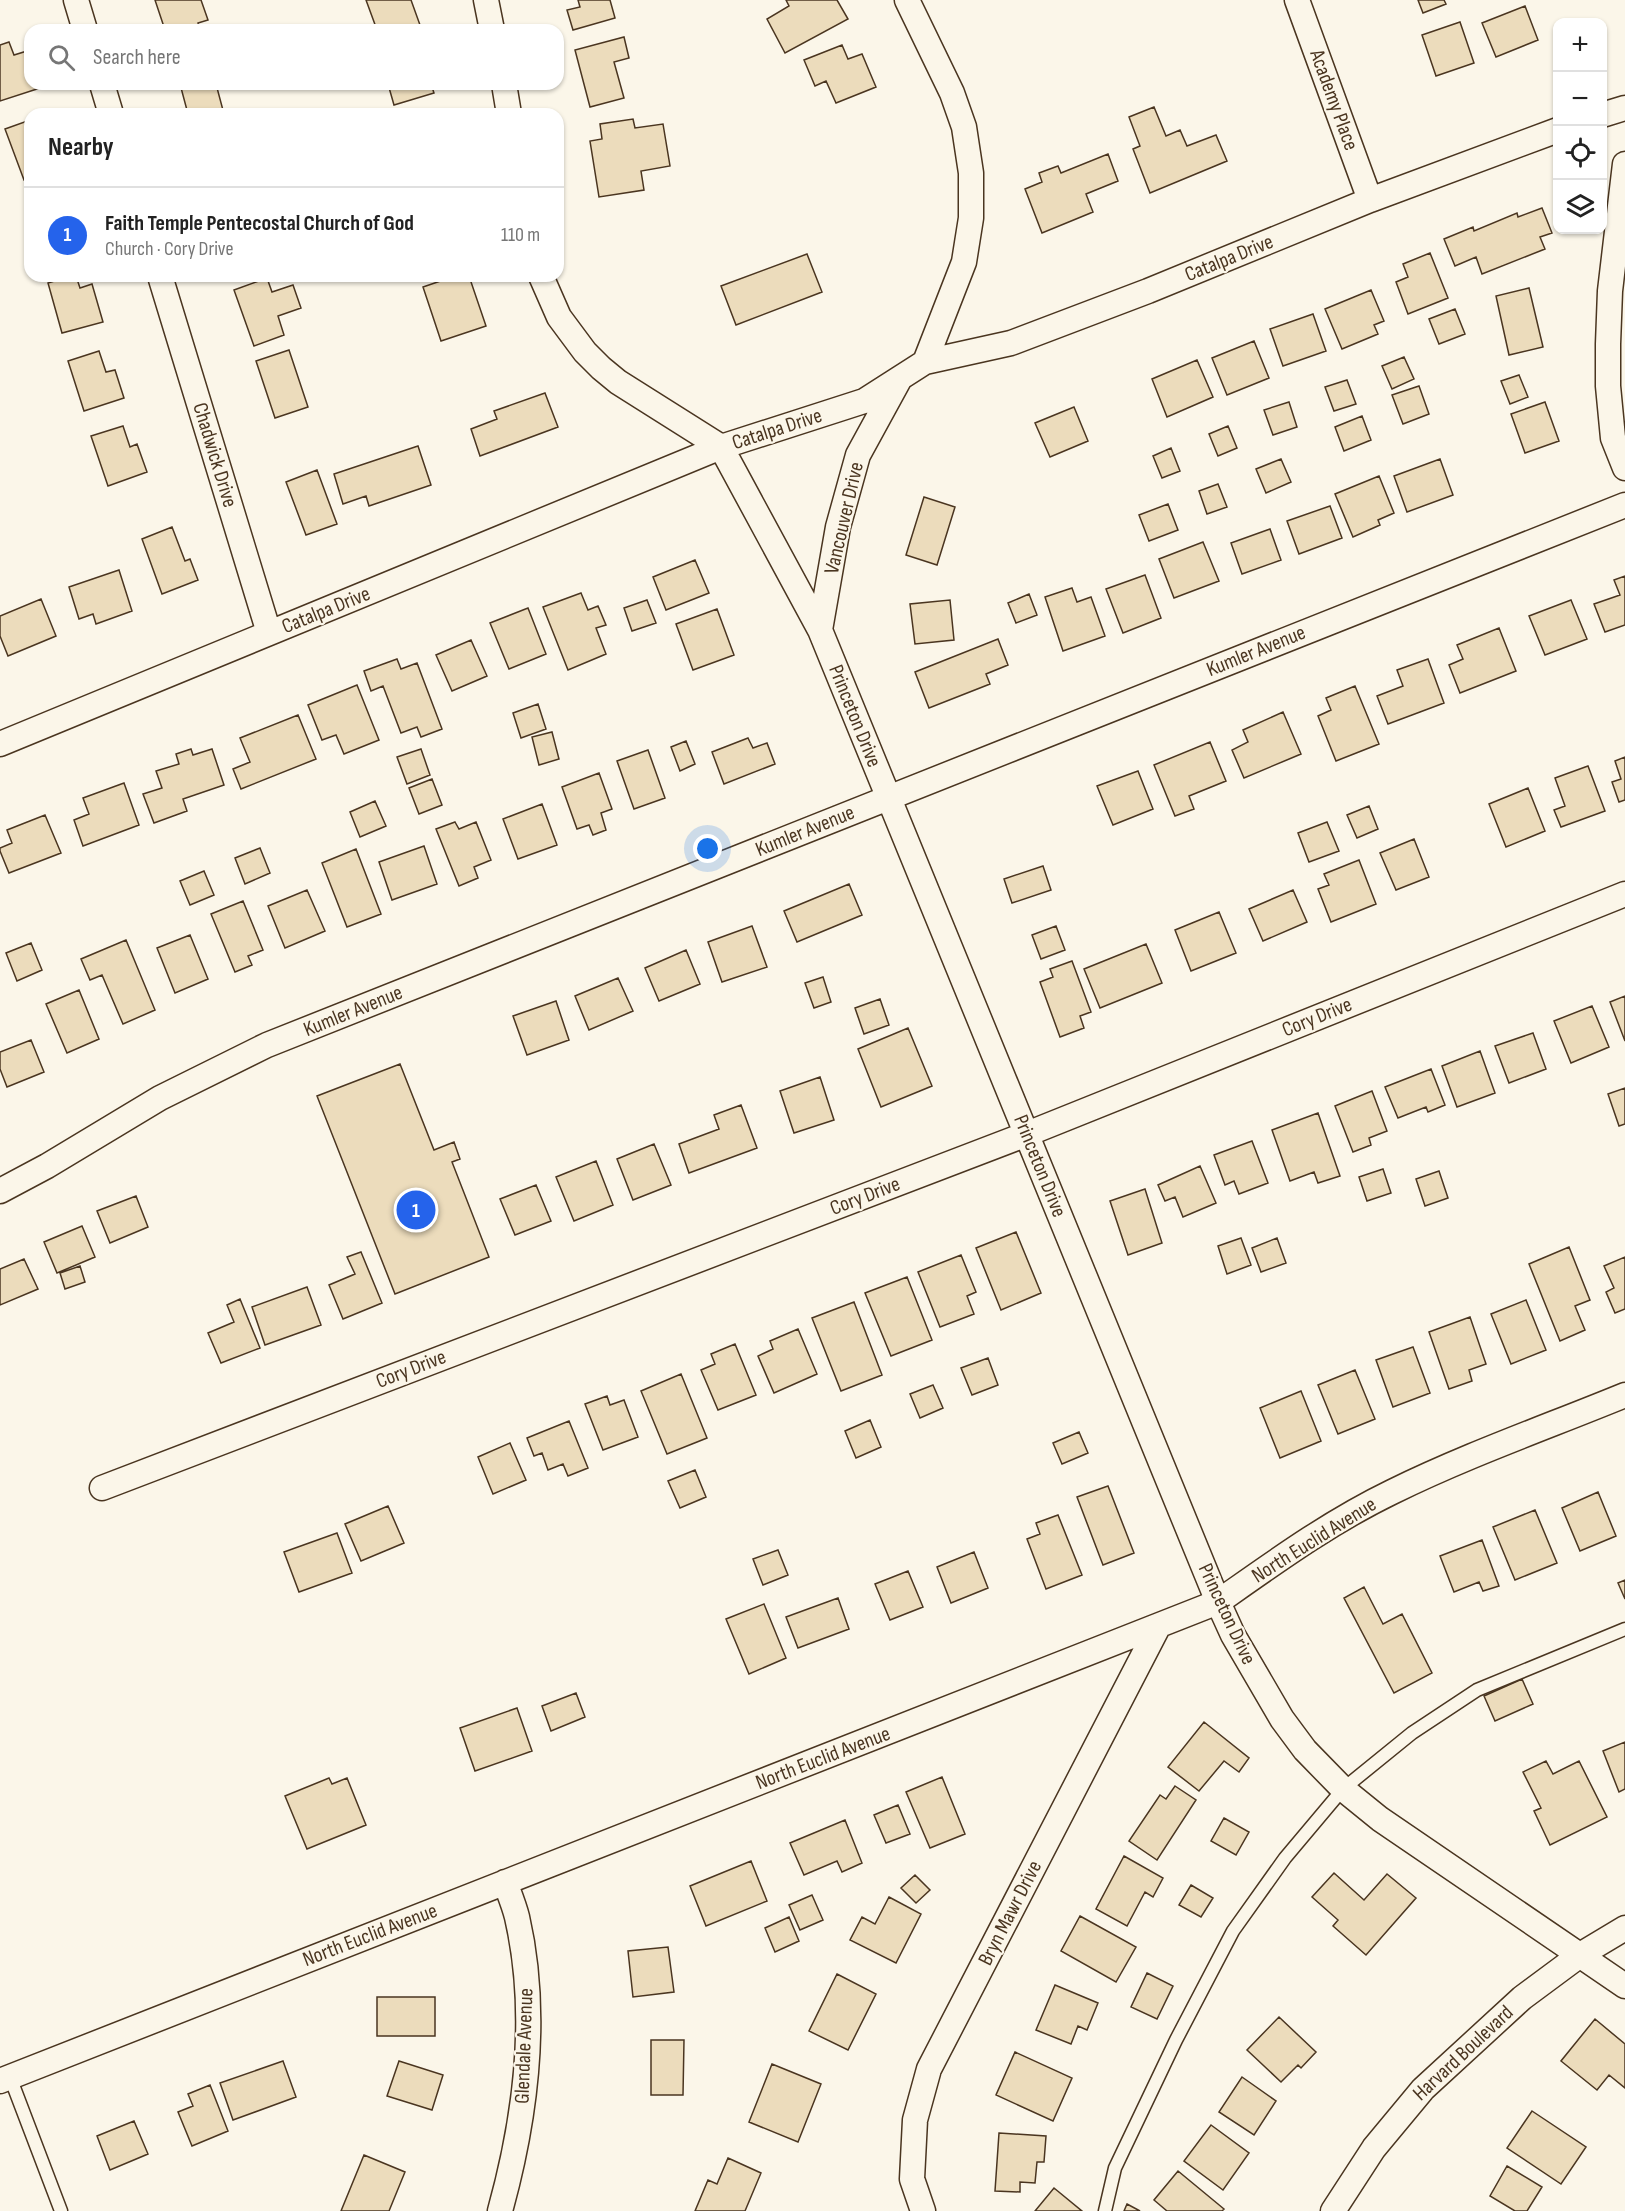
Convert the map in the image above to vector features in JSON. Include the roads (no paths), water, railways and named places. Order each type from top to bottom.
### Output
[{"type":"street","points":[[76,0],[84,24]]},
{"type":"street","points":[[486,0],[491,24]]},
{"type":"street","points":[[907,0],[952,93],[964,127],[971,172],[971,218],[964,262],[925,362]]},
{"type":"street","name":"Academy Place","points":[[1297,0],[1370,200]]},
{"type":"street","points":[[104,90],[109,108]]},
{"type":"street","points":[[505,90],[508,108]]},
{"type":"street","points":[[1607,113],[1625,108]]},
{"type":"street","name":"Catalpa Drive","points":[[0,744],[721,447],[864,401],[925,362],[1011,343],[1148,291],[1370,200],[1553,131]]},
{"type":"street","points":[[1625,164],[1610,291],[1608,386],[1613,438],[1625,468]]},
{"type":"street","name":"Chadwick Drive","points":[[162,282],[269,633]]},
{"type":"street","name":"Princeton Drive","points":[[544,282],[559,317],[585,352],[601,368],[618,382],[721,447],[820,630],[1218,1602],[1233,1635],[1282,1719],[1305,1750],[1343,1790],[1390,1826],[1625,1986]]},
{"type":"street","name":"Vancouver Drive","points":[[820,630],[838,527],[858,455],[899,380]]},
{"type":"street","name":"Kumler Avenue","points":[[0,1191],[46,1167],[160,1098],[267,1045],[1625,505]]},
{"type":"street","name":"Cory Drive","points":[[102,1488],[1027,1134],[1625,894]]},
{"type":"street","name":"North Euclid Avenue","points":[[5,2079],[1218,1602],[1305,1541],[1390,1492],[1625,1395]]},
{"type":"street","name":"Bryn Mawr Drive","points":[[923,2211],[912,2179],[915,2120],[929,2069],[1158,1627]]},
{"type":"street","name":"Glendale Avenue","points":[[500,2211],[513,2166],[522,2117],[528,2032],[526,1980],[517,1916],[505,1882]]},
{"type":"street","name":"Harvard Boulevard","points":[[1333,2211],[1374,2148],[1423,2089],[1522,1998],[1580,1955],[1625,1928]]},
{"type":"lane","points":[[1105,2211],[1115,2168],[1176,2040],[1233,1931],[1286,1858],[1343,1790],[1412,1733],[1477,1690],[1625,1629]]},
{"type":"lane","points":[[5,2079],[62,2211]]},
{"type":"place","name":"Faith Temple Pentecostal Church of God","points":[[416,1210]]}]
